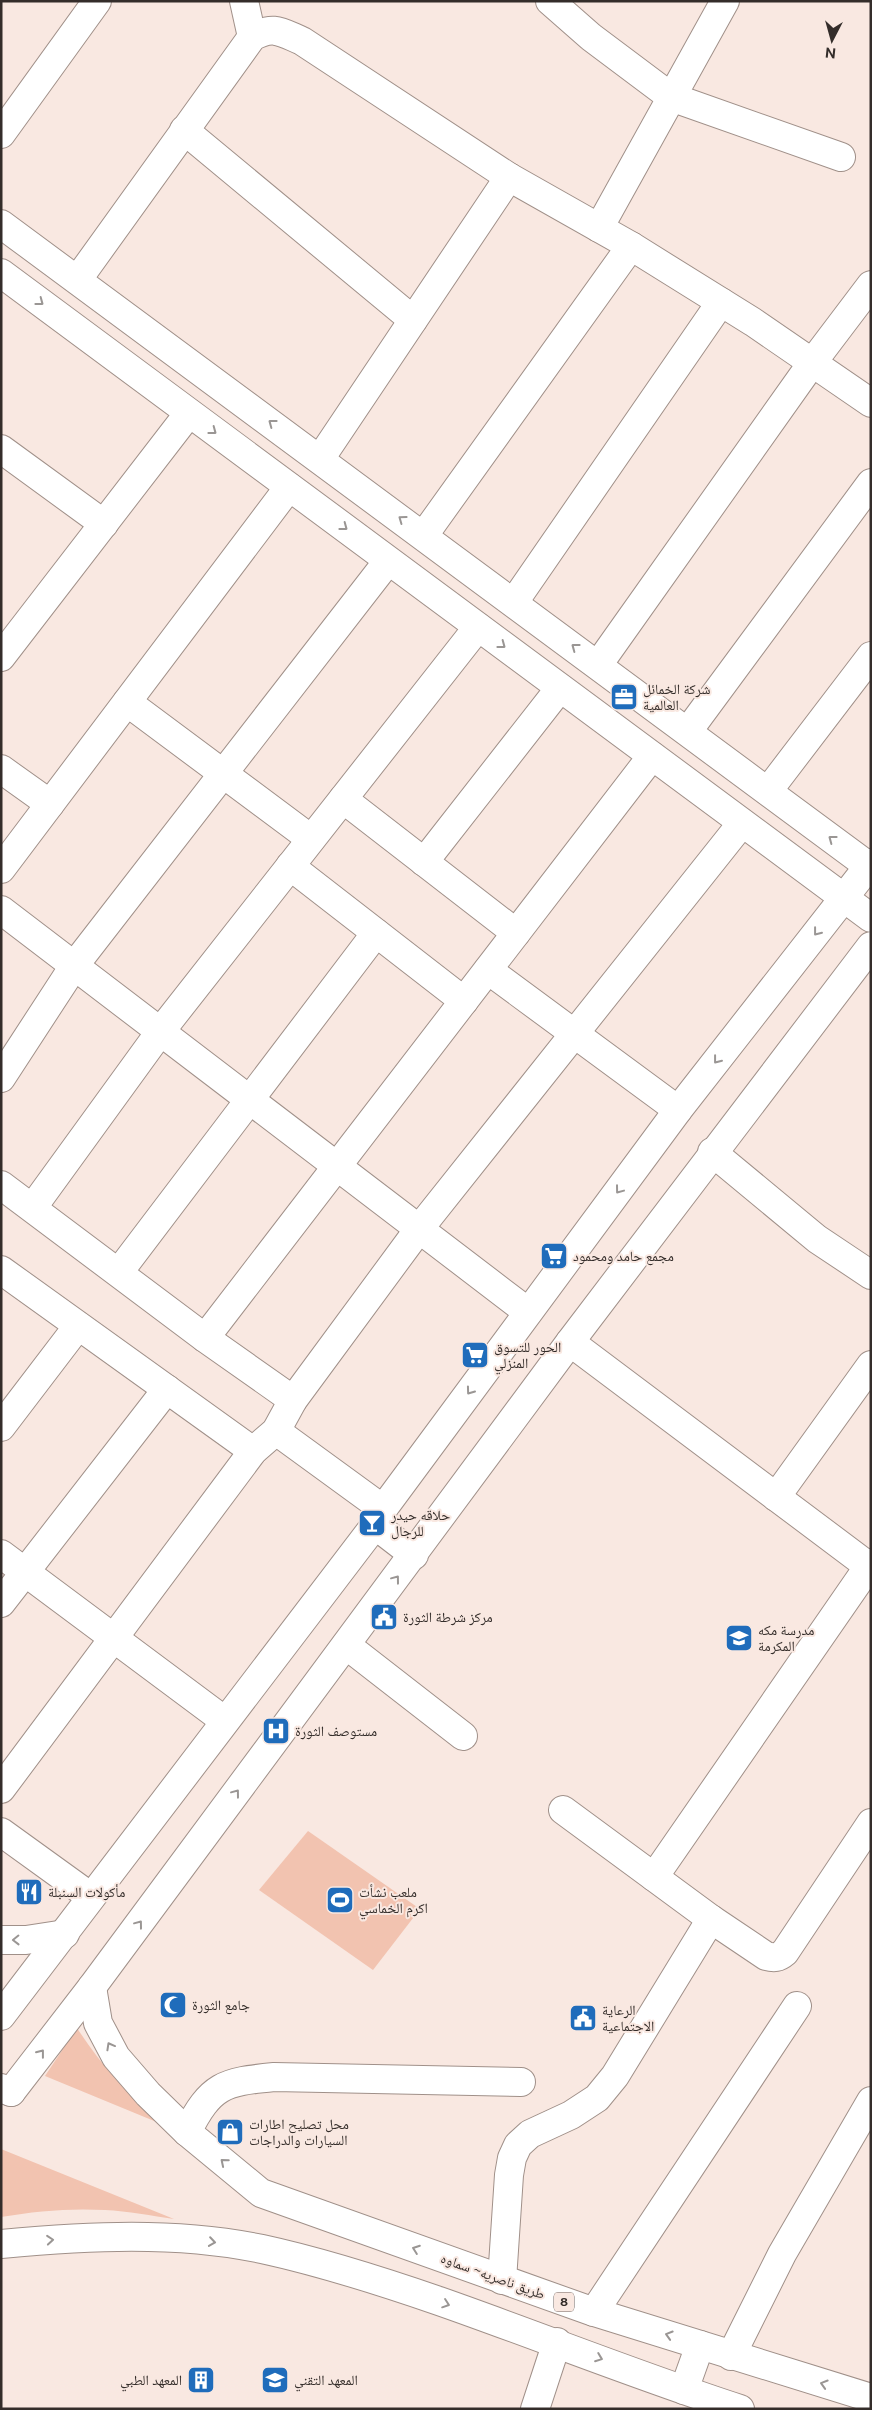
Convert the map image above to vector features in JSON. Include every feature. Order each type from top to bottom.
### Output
[{"type":"main road","points":[[1,134],[97,1]]},
{"type":"main road","points":[[244,1],[252,37]]},
{"type":"main road","points":[[550,1],[591,37],[671,97],[841,157]]},
{"type":"main road","points":[[599,228],[725,1]]},
{"type":"main road","points":[[78,279],[252,37],[264,31],[278,30],[302,42],[509,177],[631,246],[721,302],[871,403]]},
{"type":"main road","points":[[184,130],[413,320]]},
{"type":"main road","points":[[320,459],[509,177]]},
{"type":"main road","points":[[1,224],[78,279],[870,866],[678,1110],[379,1517],[65,1934],[1,2016]]},
{"type":"main road","points":[[424,535],[631,246]]},
{"type":"main road","points":[[1,273],[871,918]]},
{"type":"main road","points":[[598,665],[812,363],[871,285]]},
{"type":"main road","points":[[514,602],[721,302]]},
{"type":"main road","points":[[1,657],[189,413]]},
{"type":"main road","points":[[1,449],[104,524]]},
{"type":"main road","points":[[688,731],[871,483]]},
{"type":"main road","points":[[1,869],[289,487]]},
{"type":"main road","points":[[1,1078],[74,966],[388,561]]},
{"type":"main road","points":[[33,1207],[160,1032],[478,627]]},
{"type":"main road","points":[[768,791],[871,656]]},
{"type":"main road","points":[[424,862],[560,688]]},
{"type":"main road","points":[[127,702],[312,839]]},
{"type":"main road","points":[[205,1338],[652,756]]},
{"type":"main road","points":[[1,769],[50,804]]},
{"type":"main road","points":[[343,799],[516,933]]},
{"type":"main road","points":[[1,1789],[253,1451],[276,1431],[293,1400],[419,1229],[742,823]]},
{"type":"main road","points":[[290,866],[464,1000]]},
{"type":"main road","points":[[1,910],[528,1312]]},
{"type":"main road","points":[[119,1272],[251,1101],[376,933]]},
{"type":"main road","points":[[6,2090],[92,1987],[712,1152],[871,946]]},
{"type":"main road","points":[[488,970],[678,1110]]},
{"type":"main road","points":[[712,1152],[817,1239],[871,1275]]},
{"type":"main road","points":[[1,1185],[33,1207],[205,1338],[293,1400]]},
{"type":"main road","points":[[1,1270],[253,1451]]},
{"type":"main road","points":[[1,1427],[78,1326]]},
{"type":"main road","points":[[570,1342],[776,1497],[870,1565],[654,1877]]},
{"type":"main road","points":[[776,1497],[871,1364]]},
{"type":"main road","points":[[1,1602],[166,1389]]},
{"type":"main road","points":[[276,1431],[379,1517],[414,1555]]},
{"type":"main road","points":[[1,1554],[225,1721]]},
{"type":"main road","points":[[346,1646],[463,1736]]},
{"type":"main road","points":[[563,1810],[711,1919],[766,1956],[779,1957],[785,1952],[871,1823]]},
{"type":"main road","points":[[1,1832],[92,1897]]},
{"type":"main road","points":[[502,2280],[509,2176],[512,2158],[518,2145],[530,2134],[571,2115],[597,2098],[615,2076],[711,1919]]},
{"type":"main road","points":[[1,1940],[26,1940],[65,1934]]},
{"type":"main road","name":"طريق ناصريه~ سماوه","points":[[92,1987],[98,2023],[116,2057],[148,2094],[187,2132],[261,2193],[594,2312],[871,2398]]},
{"type":"main road","points":[[594,2312],[797,2006]]},
{"type":"main road","points":[[187,2132],[198,2109],[210,2094],[225,2085],[245,2080],[274,2077],[521,2082]]},
{"type":"main road","points":[[731,2356],[782,2254],[871,2101]]},
{"type":"main road","points":[[1,2244],[130,2235],[199,2240],[261,2249],[367,2277],[557,2342],[740,2409]]},
{"type":"main road","points":[[535,2409],[557,2342]]},
{"type":"main road","points":[[684,2390],[700,2345]]},
{"type":"shaded area","name":"ملعب نشأت اكرم الخماسي","points":[[308,1831],[420,1909],[373,1970],[259,1890]]},
{"type":"shaded area","points":[[77,2028],[115,2078],[159,2123],[45,2076]]},
{"type":"shaded area","points":[[1,2149],[174,2219],[122,2211],[92,2209],[53,2210],[1,2217]]},
{"type":"place","name":"شركة الخمائل العالمية","points":[[624,697]]},
{"type":"place","name":"مجمع حامد ومحمود","points":[[554,1256]]},
{"type":"place","name":"الحور للتسوق المنزلي","points":[[475,1355]]},
{"type":"place","name":"حلاقه حيدر للرجال","points":[[372,1523]]},
{"type":"place","name":"مركز شرطة الثورة","points":[[384,1617]]},
{"type":"place","name":"مدرسة مكه المكرمة","points":[[739,1638]]},
{"type":"place","name":"مستوصف الثورة","points":[[276,1731]]},
{"type":"place","name":"مأكولات السنبلة","points":[[29,1892]]},
{"type":"place","name":"ملعب نشأت اكرم الخماسي","points":[[340,1900]]},
{"type":"place","name":"جامع الثورة","points":[[173,2005]]},
{"type":"place","name":"الرعاية الاجتماعية","points":[[583,2018]]},
{"type":"place","name":"محل تصليح اطارات السيارات والدراجات","points":[[230,2132]]},
{"type":"place","name":"المعهد الطبي","points":[[201,2380]]},
{"type":"place","name":"المعهد التقني","points":[[275,2380]]}]
